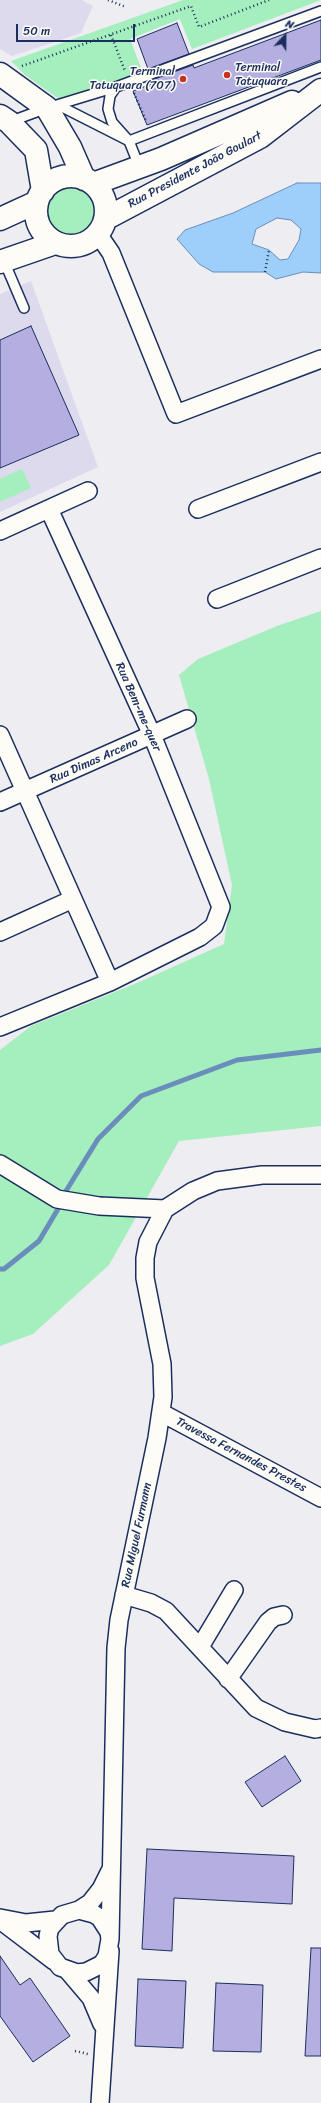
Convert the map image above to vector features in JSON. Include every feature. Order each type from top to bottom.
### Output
[{"type":"main road","points":[[8,71],[53,106],[70,147],[88,182],[104,200],[102,226]]},
{"type":"main road","name":"Rua Presidente João Goulart","points":[[0,219],[40,197],[51,183],[61,178],[72,176],[88,182],[161,159],[321,90]]},
{"type":"main road","name":"Rua Presidente João Goulart","points":[[2,261],[56,243],[67,246],[78,246],[89,241],[102,226],[260,137],[321,90]]},
{"type":"main road","points":[[5,119],[36,150],[40,197],[36,214],[39,226],[46,235],[56,243]]},
{"type":"street","points":[[102,226],[176,414],[321,359]]},
{"type":"street","points":[[198,509],[321,462]]},
{"type":"street","points":[[0,531],[88,491]]},
{"type":"street","name":"Rua Bem-me-quer","points":[[49,510],[152,735],[221,907],[214,926],[200,937],[110,982]]},
{"type":"street","points":[[217,600],[321,558]]},
{"type":"street","name":"Rua Dimas Arceno","points":[[0,802],[26,792],[187,719]]},
{"type":"street","points":[[0,735],[110,982],[0,1027]]},
{"type":"street","points":[[0,932],[73,899]]},
{"type":"street","points":[[0,1164],[57,1199],[74,1204],[165,1210],[193,1191],[217,1182],[262,1176],[321,1175]]},
{"type":"street","name":"Rua Miguel Furmann","points":[[100,2103],[103,2028],[110,1943],[116,1648],[124,1595],[162,1413],[162,1364],[145,1278],[145,1258],[148,1242],[165,1210]]},
{"type":"street","name":"Travessa Fernandes Prestes","points":[[162,1413],[321,1498]]},
{"type":"street","points":[[200,1647],[234,1590]]},
{"type":"street","points":[[124,1595],[151,1603],[166,1611],[256,1708],[285,1722],[315,1729],[321,1728]]},
{"type":"street","points":[[228,1679],[268,1622],[274,1617],[283,1615]]},
{"type":"street","name":"Rua Miguel Furmann","points":[[79,1910],[90,1903],[101,1890],[112,1867]]},
{"type":"street","points":[[0,1919],[26,1923],[55,1920],[70,1911],[79,1910],[94,1914],[100,1918],[109,1932],[110,1943],[105,1960],[94,1969],[77,1973],[68,1971]]},
{"type":"street","points":[[0,1919],[68,1971],[91,1998],[103,2028]]},
{"type":"street","points":[[54,1961],[50,1954],[48,1936],[55,1920]]},
{"type":"lane","points":[[5,119],[116,87],[321,11]]},
{"type":"lane","points":[[53,106],[129,141],[321,67]]},
{"type":"lane","points":[[116,87],[110,96],[108,109],[112,122],[129,141],[139,166]]},
{"type":"lane","points":[[2,261],[24,308]]},
{"type":"path","points":[[108,0],[126,7]]},
{"type":"path","points":[[8,71],[191,6],[199,27],[269,0]]},
{"type":"path","points":[[111,34],[119,58]]},
{"type":"path","points":[[265,272],[269,250]]},
{"type":"shaded area","points":[[0,0],[82,0],[93,6],[81,33],[12,56],[0,49]]},
{"type":"shaded area","points":[[31,281],[98,467],[0,512],[0,294]]},
{"type":"green space","points":[[183,0],[321,0],[192,49],[180,19],[130,39],[143,73],[59,99],[25,75],[11,61]]},
{"type":"green space","points":[[66,188],[76,188],[88,194],[93,202],[93,220],[88,228],[80,233],[66,234],[58,231],[51,224],[48,216],[48,206],[51,198],[58,191]]},
{"type":"green space","points":[[22,469],[31,488],[0,502],[0,479]]},
{"type":"green space","points":[[321,611],[321,1126],[179,1141],[109,1265],[33,1334],[0,1346],[0,1050],[31,1026],[137,983],[224,944],[232,885],[209,779],[179,675],[198,659],[277,626]]},
{"type":"water","points":[[297,183],[321,183],[321,273],[303,272],[276,279],[265,272],[213,272],[199,264],[177,239],[185,230],[233,213]],"holes":[[[277,218],[291,220],[301,229],[299,240],[288,259],[280,260],[269,250],[252,244],[256,229]]]},
{"type":"building","name":"Terminal Tatuquara","points":[[321,20],[321,60],[147,125],[133,91],[154,83],[152,80],[193,65],[194,68]]},
{"type":"building","points":[[177,23],[189,54],[148,69],[137,39]]},
{"type":"building","points":[[31,326],[79,435],[0,468],[0,340]]},
{"type":"building","points":[[285,1756],[301,1781],[262,1807],[245,1782]]},
{"type":"building","points":[[147,1849],[294,1856],[292,1904],[174,1898],[172,1951],[142,1949]]},
{"type":"building","points":[[311,1948],[321,1948],[321,2056],[305,2056]]},
{"type":"building","points":[[0,1956],[20,1985],[30,1978],[70,2036],[33,2062],[0,2016]]},
{"type":"building","points":[[138,1979],[186,1981],[183,2048],[135,2046]]},
{"type":"building","points":[[216,1983],[263,1985],[261,2052],[213,2051]]},
{"type":"waterway","points":[[66,1191],[98,1139],[141,1096],[237,1060],[321,1050]]},
{"type":"waterway","points":[[0,1269],[4,1269],[39,1241],[58,1209]]},
{"type":"place","name":"Terminal Tatuquara","points":[[227,75]]},
{"type":"place","name":"Terminal Tatuquara (707)","points":[[183,79]]}]
